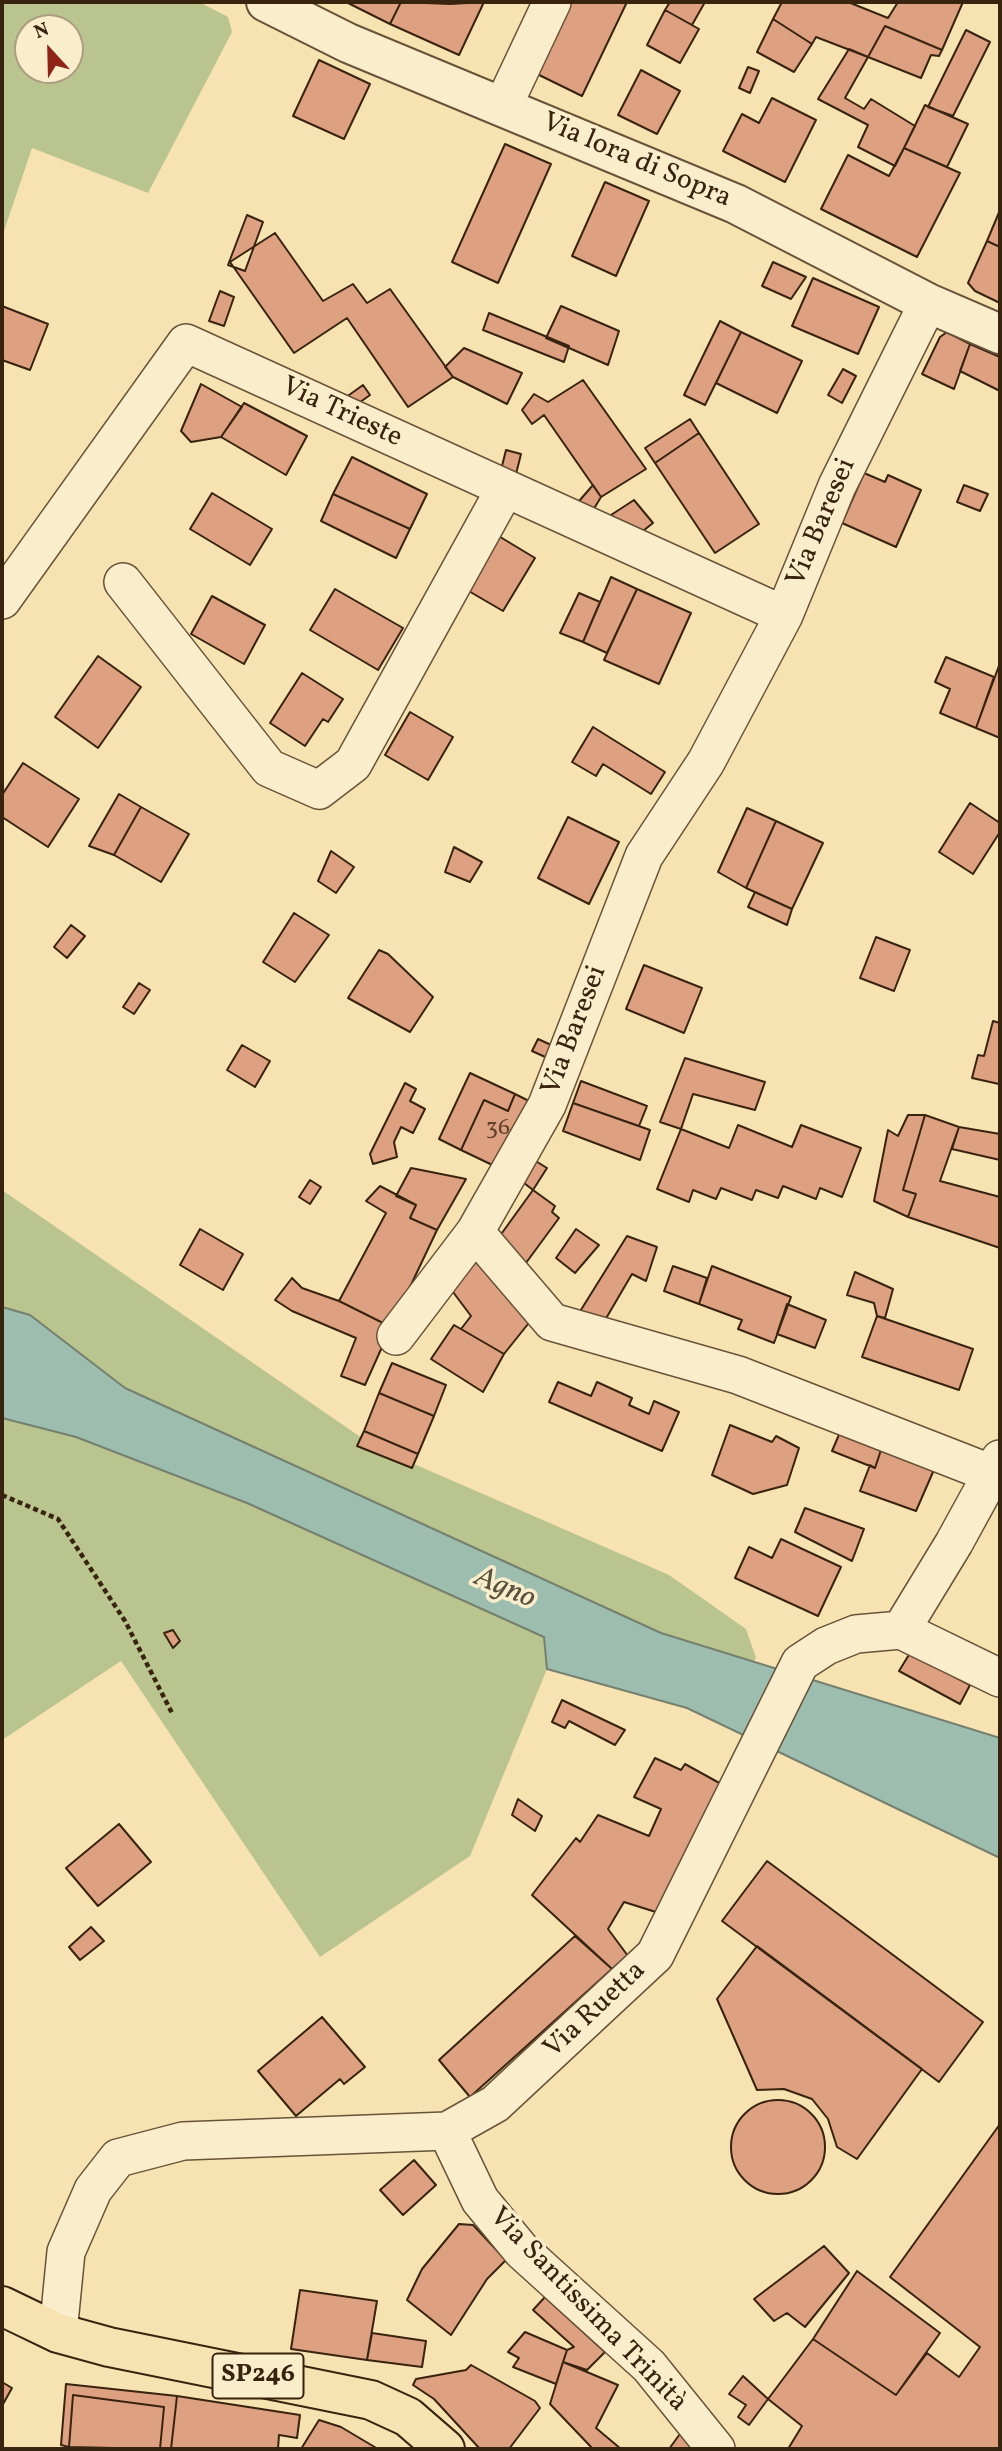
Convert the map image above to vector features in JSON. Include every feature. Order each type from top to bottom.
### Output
[{"type":"main road","name":"SP246","points":[[2,2306],[58,2333],[109,2347],[371,2400],[408,2417],[444,2449]]},
{"type":"street","name":"Via lora di Sopra","points":[[266,2],[348,43],[736,204],[928,303],[1000,334]]},
{"type":"street","points":[[503,106],[552,2]]},
{"type":"street","name":"Via Baresei","points":[[396,1336],[475,1233],[547,1105],[644,856],[706,762],[784,615],[837,486],[928,303]]},
{"type":"street","name":"Via Trieste","points":[[2,600],[186,343],[784,615]]},
{"type":"street","points":[[123,582],[269,768],[319,790],[354,764],[505,489]]},
{"type":"street","points":[[475,1233],[552,1322],[738,1375],[998,1470],[901,1630],[1000,1678]]},
{"type":"street","name":"Via Ruetta","points":[[58,2333],[66,2252],[93,2190],[118,2158],[183,2141],[447,2131],[495,2104],[655,1955],[800,1664],[826,1646],[856,1634],[901,1630]]},
{"type":"street","name":"Via Santissima Trinità","points":[[447,2131],[480,2200],[522,2251],[649,2366],[716,2449]]},
{"type":"path","points":[[2,1494],[58,1519],[125,1620],[173,1715]]},
{"type":"green space","points":[[2,2],[199,2],[228,17],[232,32],[148,193],[32,148],[2,237]]},
{"type":"green space","points":[[2,1190],[375,1447],[669,1575],[746,1629],[756,1658],[752,1663],[661,1633],[125,1388],[30,1315],[2,1307]]},
{"type":"green space","points":[[2,1418],[75,1437],[247,1503],[544,1637],[547,1669],[470,1856],[320,1957],[121,1661],[2,1740]]},
{"type":"water","name":"Agno","points":[[2,1307],[30,1315],[125,1388],[661,1633],[1000,1738],[1000,1858],[687,1708],[547,1669],[544,1637],[247,1503],[76,1437],[2,1418]]},
{"type":"building","points":[[346,2],[401,2],[390,24]]},
{"type":"building","points":[[401,2],[484,2],[459,55],[390,24]]},
{"type":"building","points":[[570,2],[627,2],[582,96],[535,73]]},
{"type":"building","points":[[670,2],[705,2],[692,25],[665,10]]},
{"type":"building","points":[[782,2],[848,2],[888,18],[898,2],[963,2],[942,50],[885,26],[868,57],[816,37],[812,44],[773,19]]},
{"type":"building","points":[[665,10],[699,29],[680,63],[647,45]]},
{"type":"building","points":[[773,19],[812,44],[794,72],[757,52]]},
{"type":"building","points":[[885,26],[942,50],[939,56],[931,55],[921,78],[868,57]]},
{"type":"building","points":[[966,30],[990,42],[953,116],[928,107]]},
{"type":"building","points":[[849,49],[868,57],[845,98],[864,109],[871,99],[915,126],[895,166],[858,147],[868,125],[818,99]]},
{"type":"building","points":[[319,60],[370,84],[344,139],[293,116]]},
{"type":"building","points":[[748,67],[759,71],[750,93],[739,88]]},
{"type":"building","points":[[641,70],[680,91],[657,134],[618,115]]},
{"type":"building","points":[[772,98],[816,120],[785,182],[723,151],[742,114],[759,123]]},
{"type":"building","points":[[925,105],[968,124],[947,167],[904,148]]},
{"type":"building","points":[[505,144],[551,164],[498,283],[452,262]]},
{"type":"building","points":[[904,148],[960,173],[917,257],[821,209],[848,155],[889,176]]},
{"type":"building","points":[[605,182],[649,201],[616,276],[572,256]]},
{"type":"building","points":[[1000,210],[1000,247],[987,241]]},
{"type":"building","points":[[247,215],[263,222],[245,271],[228,265]]},
{"type":"building","points":[[275,233],[323,301],[353,284],[367,303],[390,289],[453,377],[408,407],[347,318],[294,353],[230,262]]},
{"type":"building","points":[[987,241],[1000,247],[1000,303],[975,291],[968,283]]},
{"type":"building","points":[[773,262],[806,277],[791,299],[762,286]]},
{"type":"building","points":[[813,278],[879,307],[858,354],[792,326]]},
{"type":"building","points":[[220,291],[234,297],[224,326],[209,321]]},
{"type":"building","points":[[2,306],[48,324],[30,370],[2,360]]},
{"type":"building","points":[[561,306],[619,331],[608,365],[546,338]]},
{"type":"building","points":[[489,313],[569,346],[564,362],[483,330]]},
{"type":"building","points":[[720,321],[741,332],[705,405],[684,395]]},
{"type":"building","points":[[741,332],[802,361],[777,413],[716,383]]},
{"type":"building","points":[[947,332],[970,344],[954,389],[922,374],[940,337]]},
{"type":"building","points":[[970,344],[1000,357],[1000,391],[960,371]]},
{"type":"building","points":[[464,348],[522,373],[507,404],[453,377],[445,367]]},
{"type":"building","points":[[843,369],[856,376],[842,403],[828,395]]},
{"type":"building","points":[[583,380],[646,469],[601,497],[544,415],[532,424],[522,410],[534,394],[548,402]]},
{"type":"building","points":[[201,384],[242,407],[221,437],[191,442],[181,431]]},
{"type":"building","points":[[363,385],[370,395],[345,413],[338,403]]},
{"type":"building","points":[[244,403],[307,436],[286,475],[221,437]]},
{"type":"building","points":[[690,419],[699,433],[655,463],[645,448]]},
{"type":"building","points":[[699,433],[759,524],[715,553],[655,463]]},
{"type":"building","points":[[506,450],[521,454],[515,478],[500,474]]},
{"type":"building","points":[[352,457],[427,494],[410,529],[333,494]]},
{"type":"building","points":[[864,473],[885,482],[888,475],[921,490],[896,547],[842,523]]},
{"type":"building","points":[[593,485],[601,497],[589,517],[573,508]]},
{"type":"building","points":[[964,485],[988,494],[980,511],[957,502]]},
{"type":"building","points":[[212,493],[272,529],[250,565],[190,529]]},
{"type":"building","points":[[333,494],[410,529],[396,558],[321,521]]},
{"type":"building","points":[[634,500],[653,523],[634,538],[611,515]]},
{"type":"building","points":[[492,532],[535,558],[503,611],[460,586]]},
{"type":"building","points":[[611,577],[637,589],[607,653],[583,642]]},
{"type":"building","points":[[335,589],[403,628],[378,670],[310,630]]},
{"type":"building","points":[[637,589],[691,613],[659,684],[604,660]]},
{"type":"building","points":[[579,593],[600,602],[583,642],[560,633]]},
{"type":"building","points":[[212,596],[265,625],[244,664],[191,634]]},
{"type":"building","points":[[98,656],[141,687],[98,748],[55,717]]},
{"type":"building","points":[[946,657],[994,677],[976,728],[940,713],[950,689],[935,682]]},
{"type":"building","points":[[1000,663],[1000,738],[976,728]]},
{"type":"building","points":[[302,673],[343,699],[328,722],[323,719],[305,746],[270,723]]},
{"type":"building","points":[[410,712],[453,737],[428,780],[385,755]]},
{"type":"building","points":[[593,727],[665,772],[651,794],[603,764],[596,776],[572,762]]},
{"type":"building","points":[[23,763],[79,799],[48,847],[2,817],[2,795]]},
{"type":"building","points":[[119,794],[141,807],[114,855],[89,846]]},
{"type":"building","points":[[970,803],[1000,823],[1000,832],[973,874],[939,852]]},
{"type":"building","points":[[141,807],[189,834],[161,882],[114,855]]},
{"type":"building","points":[[747,808],[776,821],[746,888],[718,872]]},
{"type":"building","points":[[568,817],[619,842],[589,904],[538,878]]},
{"type":"building","points":[[776,821],[823,843],[792,909],[746,888]]},
{"type":"building","points":[[454,847],[482,862],[470,882],[445,872]]},
{"type":"building","points":[[331,851],[354,867],[336,893],[318,881]]},
{"type":"building","points":[[755,892],[792,909],[787,925],[748,907]]},
{"type":"building","points":[[294,913],[329,935],[295,982],[263,962]]},
{"type":"building","points":[[71,925],[85,936],[67,958],[54,947]]},
{"type":"building","points":[[876,937],[910,950],[894,991],[860,978]]},
{"type":"building","points":[[379,950],[388,954],[433,997],[410,1032],[348,998]]},
{"type":"building","points":[[644,965],[702,988],[684,1033],[626,1009]]},
{"type":"building","points":[[139,983],[150,990],[134,1014],[123,1007]]},
{"type":"building","points":[[993,1021],[1000,1023],[999,1084],[972,1078],[978,1055],[984,1056]]},
{"type":"building","points":[[538,1039],[560,1049],[554,1061],[532,1051]]},
{"type":"building","points":[[242,1045],[270,1061],[255,1087],[227,1070]]},
{"type":"building","points":[[685,1058],[765,1082],[755,1110],[693,1094],[681,1129],[660,1122]]},
{"type":"building","points":[[470,1073],[515,1094],[508,1111],[484,1100],[461,1150],[439,1139]]},
{"type":"building","points":[[581,1081],[647,1106],[639,1126],[573,1103]]},
{"type":"building","points":[[405,1083],[416,1089],[410,1101],[425,1109],[413,1133],[401,1127],[394,1142],[397,1157],[373,1164],[370,1154]]},
{"type":"building","points":[[515,1094],[537,1105],[507,1172],[461,1150],[484,1100],[508,1111]]},
{"type":"building","points":[[573,1103],[650,1130],[640,1160],[563,1131]]},
{"type":"building","points":[[908,1115],[925,1115],[903,1190],[916,1194],[908,1217],[874,1201],[888,1130],[898,1136]]},
{"type":"building","points":[[925,1115],[959,1127],[940,1181],[1000,1197],[1000,1248],[908,1217],[916,1194],[903,1190]]},
{"type":"building","points":[[738,1125],[792,1147],[801,1125],[861,1148],[842,1197],[820,1188],[816,1199],[783,1186],[778,1198],[756,1190],[752,1200],[721,1188],[716,1199],[693,1190],[689,1202],[657,1189],[681,1129],[729,1148]]},
{"type":"building","points":[[959,1127],[1000,1134],[1000,1160],[952,1149]]},
{"type":"building","points":[[534,1160],[547,1168],[533,1190],[524,1183]]},
{"type":"building","points":[[411,1168],[466,1179],[437,1230],[410,1218],[416,1205],[396,1196]]},
{"type":"building","points":[[310,1180],[321,1187],[310,1204],[299,1197]]},
{"type":"building","points":[[380,1186],[416,1205],[410,1218],[437,1230],[391,1327],[339,1301],[386,1213],[366,1201]]},
{"type":"building","points":[[533,1190],[555,1206],[552,1212],[559,1218],[523,1267],[494,1244]]},
{"type":"building","points":[[200,1229],[243,1254],[223,1290],[180,1265]]},
{"type":"building","points":[[576,1229],[599,1245],[575,1273],[556,1258]]},
{"type":"building","points":[[627,1236],[657,1247],[646,1281],[632,1274],[601,1327],[579,1313]]},
{"type":"building","points":[[480,1254],[536,1314],[504,1354],[461,1329],[471,1316],[447,1284]]},
{"type":"building","points":[[673,1266],[707,1278],[699,1304],[664,1291]]},
{"type":"building","points":[[712,1266],[791,1297],[774,1343],[738,1329],[742,1320],[699,1304]]},
{"type":"building","points":[[855,1272],[893,1289],[885,1318],[877,1316],[874,1303],[847,1295]]},
{"type":"building","points":[[292,1278],[302,1288],[339,1301],[391,1327],[365,1385],[341,1376],[356,1338],[292,1311],[275,1300]]},
{"type":"building","points":[[787,1304],[826,1320],[815,1348],[777,1334]]},
{"type":"building","points":[[877,1316],[973,1349],[959,1390],[862,1357]]},
{"type":"building","points":[[454,1325],[504,1354],[483,1392],[431,1359]]},
{"type":"building","points":[[392,1363],[446,1385],[434,1416],[379,1393]]},
{"type":"building","points":[[558,1382],[591,1396],[597,1382],[632,1398],[629,1405],[649,1414],[654,1401],[679,1412],[662,1451],[549,1402]]},
{"type":"building","points":[[379,1393],[434,1416],[418,1454],[364,1431]]},
{"type":"building","points":[[844,1423],[885,1438],[875,1468],[832,1451]]},
{"type":"building","points":[[730,1425],[772,1442],[776,1436],[799,1448],[787,1485],[753,1494],[712,1475]]},
{"type":"building","points":[[364,1431],[418,1454],[412,1468],[357,1446]]},
{"type":"building","points":[[885,1438],[926,1454],[933,1472],[916,1511],[860,1491],[870,1465],[875,1468]]},
{"type":"building","points":[[805,1508],[864,1529],[852,1561],[795,1532]]},
{"type":"building","points":[[781,1539],[841,1567],[818,1616],[735,1578],[749,1547],[772,1558]]},
{"type":"building","points":[[173,1630],[180,1641],[173,1648],[164,1633]]},
{"type":"building","points":[[910,1653],[970,1685],[960,1704],[899,1671]]},
{"type":"building","points":[[562,1700],[625,1730],[615,1745],[569,1721],[565,1728],[552,1722]]},
{"type":"building","points":[[655,1758],[681,1770],[685,1764],[723,1785],[659,1913],[624,1902],[608,1929],[628,1956],[612,1969],[532,1895],[576,1838],[580,1842],[598,1815],[649,1836],[661,1809],[634,1797]]},
{"type":"building","points":[[518,1799],[542,1816],[535,1831],[512,1815]]},
{"type":"building","points":[[119,1824],[151,1862],[98,1906],[66,1868]]},
{"type":"building","points":[[767,1861],[983,2022],[939,2082],[722,1921]]},
{"type":"building","points":[[91,1927],[104,1941],[80,1960],[69,1947]]},
{"type":"building","points":[[575,1936],[612,1969],[470,2097],[439,2060]]},
{"type":"building","points":[[757,1946],[922,2069],[857,2159],[837,2147],[828,2119],[812,2099],[784,2089],[757,2090],[717,1999]]},
{"type":"building","points":[[322,2017],[365,2067],[344,2084],[340,2079],[296,2116],[258,2071]]},
{"type":"building","points":[[778,2100],[796,2104],[811,2114],[821,2129],[825,2147],[821,2165],[811,2180],[796,2190],[778,2194],[760,2190],[745,2180],[735,2165],[731,2147],[735,2129],[745,2114],[760,2104]]},
{"type":"building","points":[[1000,2124],[1000,2449],[788,2449],[802,2426],[768,2399],[813,2339],[896,2395],[927,2353],[959,2377],[980,2347],[890,2277]]},
{"type":"building","points":[[414,2160],[436,2185],[403,2215],[380,2190]]},
{"type":"building","points":[[459,2224],[473,2225],[506,2260],[487,2279],[451,2335],[407,2300],[422,2269]]},
{"type":"building","points":[[824,2246],[849,2273],[805,2327],[787,2313],[774,2321],[754,2299]]},
{"type":"building","points":[[857,2271],[940,2333],[896,2395],[813,2339]]},
{"type":"building","points":[[300,2290],[377,2301],[367,2360],[291,2349]]},
{"type":"building","points":[[545,2297],[605,2352],[587,2370],[563,2362],[567,2350],[574,2347],[533,2310]]},
{"type":"building","points":[[525,2332],[567,2350],[556,2384],[513,2367],[519,2358],[508,2352]]},
{"type":"building","points":[[372,2333],[426,2341],[422,2367],[367,2360]]},
{"type":"building","points":[[563,2362],[618,2385],[596,2428],[621,2449],[593,2449],[550,2404]]},
{"type":"building","points":[[471,2365],[535,2401],[540,2408],[509,2449],[480,2449],[434,2399],[413,2385],[416,2379],[466,2370]]},
{"type":"building","points":[[743,2376],[768,2399],[749,2425],[738,2417],[746,2405],[729,2394]]},
{"type":"building","points":[[2,2382],[12,2388],[2,2406]]},
{"type":"building","points":[[66,2384],[177,2396],[171,2449],[160,2449],[164,2407],[73,2395],[69,2447],[61,2445]]},
{"type":"building","points":[[73,2395],[164,2407],[160,2449],[69,2447]]},
{"type":"building","points":[[177,2396],[300,2415],[297,2438],[279,2435],[278,2449],[171,2449]]},
{"type":"building","points":[[319,2420],[341,2427],[378,2449],[301,2449]]},
{"type":"building","points":[[685,2427],[697,2449],[669,2449]]}]
